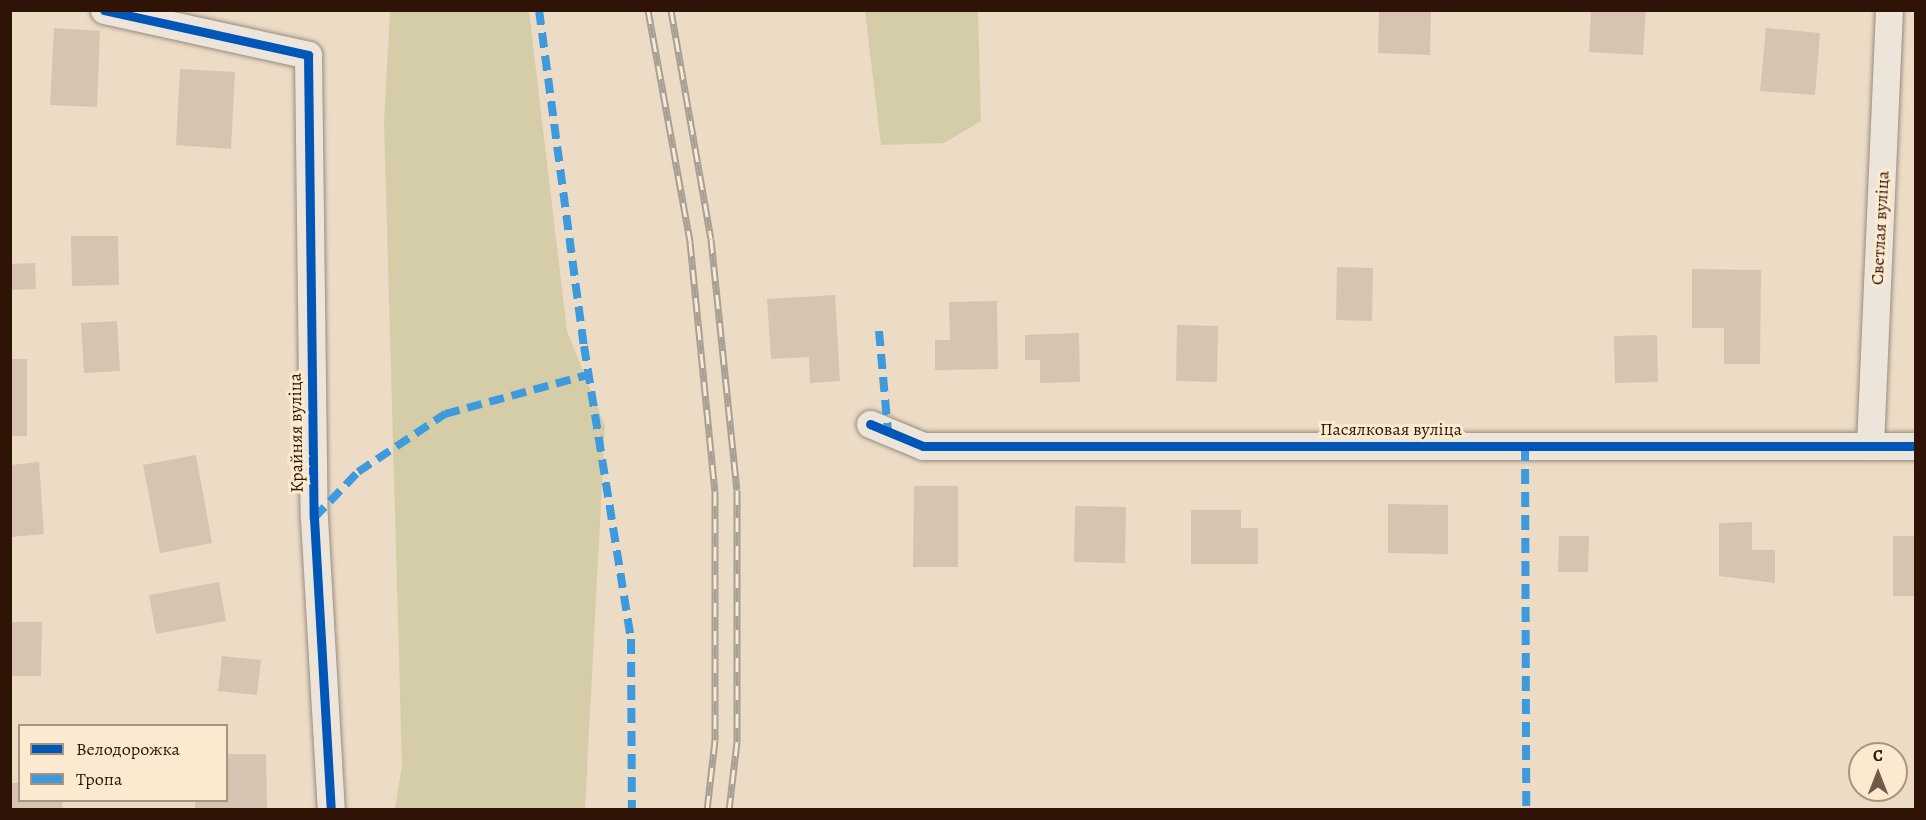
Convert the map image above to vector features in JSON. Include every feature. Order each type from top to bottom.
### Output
[{"type":"street","name":"Крайняя вуліца","points":[[104,10],[308,55],[314,518],[331,810]]},
{"type":"street","name":"Светлая вуліца","points":[[1870,445],[1889,10]]},
{"type":"street","name":"Пасялковая вуліца","points":[[870,424],[923,446],[1916,446]]},
{"type":"shaded area","points":[[390,11],[529,11],[567,331],[605,426],[585,809],[395,809],[402,766],[384,121]]},
{"type":"shaded area","points":[[865,11],[978,11],[981,121],[944,143],[881,145]]},
{"type":"building","points":[[1379,10],[1431,10],[1430,55],[1378,53]]},
{"type":"building","points":[[1591,10],[1646,10],[1643,55],[1589,52]]},
{"type":"building","points":[[54,28],[100,31],[97,107],[50,105]]},
{"type":"building","points":[[1766,28],[1820,33],[1815,95],[1760,91]]},
{"type":"building","points":[[180,69],[235,72],[231,149],[176,145]]},
{"type":"building","points":[[71,236],[118,236],[119,285],[72,286]]},
{"type":"building","points":[[35,263],[36,289],[10,290],[10,264]]},
{"type":"building","points":[[1337,267],[1373,268],[1372,321],[1336,320]]},
{"type":"building","points":[[1692,269],[1761,270],[1760,364],[1724,364],[1724,328],[1692,328]]},
{"type":"building","points":[[835,295],[840,381],[810,383],[809,357],[771,359],[767,299]]},
{"type":"building","points":[[997,301],[998,369],[935,370],[935,340],[950,340],[949,302]]},
{"type":"building","points":[[117,321],[120,371],[84,373],[81,323]]},
{"type":"building","points":[[1177,325],[1218,326],[1217,382],[1176,381]]},
{"type":"building","points":[[1079,333],[1080,382],[1040,383],[1040,360],[1025,360],[1025,335]]},
{"type":"building","points":[[1657,335],[1658,382],[1615,383],[1614,336]]},
{"type":"building","points":[[10,359],[27,359],[27,436],[10,436]]},
{"type":"building","points":[[196,455],[212,543],[160,553],[143,465]]},
{"type":"building","points":[[39,462],[44,534],[10,537],[10,465]]},
{"type":"building","points":[[914,486],[958,486],[958,567],[913,567]]},
{"type":"building","points":[[1388,504],[1448,505],[1448,554],[1388,553]]},
{"type":"building","points":[[1075,506],[1126,507],[1125,563],[1074,562]]},
{"type":"building","points":[[1191,510],[1241,510],[1241,528],[1258,528],[1258,564],[1191,564]]},
{"type":"building","points":[[1752,522],[1752,550],[1775,550],[1775,583],[1719,576],[1719,523]]},
{"type":"building","points":[[1559,536],[1589,536],[1588,572],[1558,572]]},
{"type":"building","points":[[1893,536],[1916,536],[1916,596],[1893,596]]},
{"type":"building","points":[[219,582],[226,621],[156,634],[149,595]]},
{"type":"building","points":[[10,622],[42,622],[41,676],[10,676]]},
{"type":"building","points":[[222,656],[261,660],[257,695],[218,691]]},
{"type":"building","points":[[228,754],[266,754],[267,810],[195,810],[195,802],[228,802]]},
{"type":"building","points":[[10,783],[18,783],[18,802],[62,802],[63,810],[10,810]]},
{"type":"railway","points":[[648,10],[690,242],[715,491],[715,740],[707,810]]},
{"type":"railway","points":[[671,10],[711,239],[737,490],[737,742],[729,810]]},
{"type":"marked path","points":[[539,10],[584,346],[631,639],[632,810]]},
{"type":"marked path","points":[[879,331],[888,431]]},
{"type":"marked path","points":[[314,518],[358,472],[445,414],[588,375]]},
{"type":"marked path","points":[[1525,446],[1526,810]]},
{"type":"cycle path","points":[[104,10],[308,55],[314,518],[331,810]]},
{"type":"cycle path","points":[[870,424],[923,446],[1916,446]]}]
